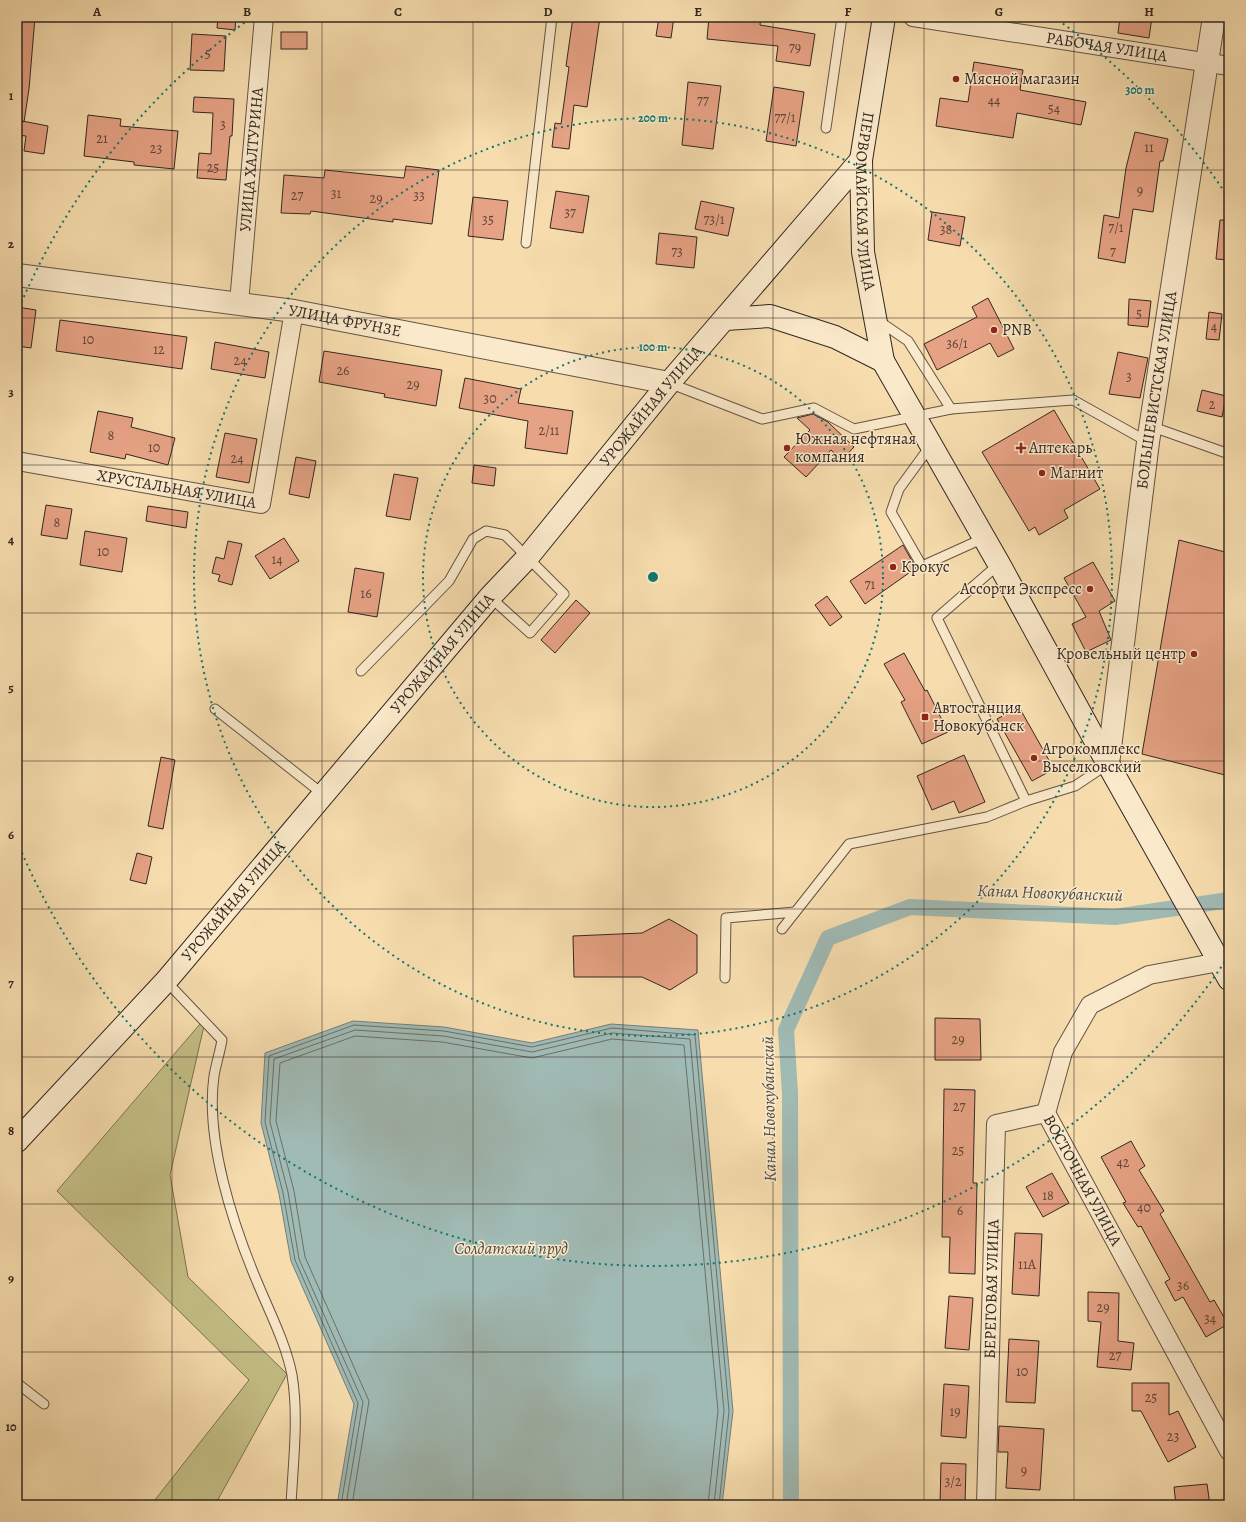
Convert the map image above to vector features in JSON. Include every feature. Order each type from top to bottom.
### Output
[{"type":"main road","name":"ПЕРВОМАЙСКАЯ УЛИЦА","points":[[884,17],[861,160],[863,252],[883,361],[999,564],[1175,885],[1205,938],[1226,969]]},
{"type":"main road","name":"БОЛЬШЕВИСТСКАЯ УЛИЦА","points":[[1108,764],[1149,434],[1214,17]]},
{"type":"main road","name":"УРОЖАЙНАЯ УЛИЦА","points":[[17,1141],[166,981],[490,597],[527,558],[669,383],[726,319],[861,160]]},
{"type":"main road","name":"УЛИЦА ФРУНЗЕ","points":[[17,275],[294,311],[669,383]]},
{"type":"main road","points":[[726,319],[770,316],[835,337],[883,361]]},
{"type":"street","name":"УЛИЦА ХАЛТУРИНА","points":[[239,303],[264,17]]},
{"type":"street","name":"РАБОЧАЯ УЛИЦА","points":[[913,17],[1229,66]]},
{"type":"street","name":"ХРУСТАЛЬНАЯ УЛИЦА","points":[[17,461],[261,504],[294,311]]},
{"type":"street","name":"ВОСТОЧНАЯ УЛИЦА","points":[[1226,969],[1149,975],[1090,1005],[1063,1052],[1046,1113],[1229,1451]]},
{"type":"street","name":"БЕРЕГОВАЯ УЛИЦА","points":[[986,1505],[996,1124],[1046,1113]]},
{"type":"lane","points":[[526,243],[552,17]]},
{"type":"lane","points":[[826,128],[842,17]]},
{"type":"lane","points":[[875,318],[908,341],[951,408]]},
{"type":"lane","points":[[669,383],[762,419],[814,408],[854,429],[951,408],[1073,400],[1149,434],[1229,454]]},
{"type":"lane","points":[[931,444],[899,489],[891,512],[922,566],[984,538]]},
{"type":"lane","points":[[361,671],[449,581],[473,539],[486,531],[505,535],[564,594],[530,632],[490,597]]},
{"type":"lane","points":[[999,564],[936,618],[1026,802]]},
{"type":"lane","points":[[215,710],[324,795]]},
{"type":"lane","points":[[782,929],[849,844],[987,817],[1075,786],[1108,764]]},
{"type":"lane","points":[[725,978],[726,918],[795,912]]},
{"type":"lane","points":[[166,981],[222,1040],[214,1076],[213,1129],[227,1194],[246,1255],[283,1345],[292,1374],[295,1401],[291,1505]]},
{"type":"lane","points":[[17,1383],[44,1404]]},
{"type":"shaded area","points":[[206,1017],[170,1175],[188,1277],[287,1374],[215,1505],[151,1505],[249,1380],[57,1191]]},
{"type":"water","name":"Солдатский пруд","points":[[353,1021],[444,1027],[532,1043],[611,1024],[698,1030],[733,1411],[722,1505],[337,1505],[354,1404],[291,1261],[279,1194],[261,1123],[265,1053]]},
{"type":"building","points":[[17,17],[35,17],[29,89],[24,121],[48,126],[44,154],[24,151],[26,136],[17,135]]},
{"type":"building","points":[[218,17],[236,17],[235,30],[217,28]]},
{"type":"building","points":[[573,17],[600,17],[587,107],[574,105],[569,149],[552,147],[555,123],[561,124],[569,67],[566,66]]},
{"type":"building","points":[[659,17],[674,17],[671,38],[656,36]]},
{"type":"building","points":[[709,17],[761,17],[760,25],[815,34],[810,66],[776,61],[778,46],[707,39]]},
{"type":"building","points":[[1120,17],[1152,17],[1149,38],[1118,33]]},
{"type":"building","points":[[281,32],[307,32],[307,49],[281,49]]},
{"type":"building","points":[[192,34],[226,36],[224,71],[190,70]]},
{"type":"building","points":[[974,62],[1023,70],[1020,90],[1086,102],[1081,125],[1017,113],[1013,138],[936,126],[940,98],[968,102]]},
{"type":"building","points":[[688,82],[721,86],[713,149],[682,145]]},
{"type":"building","points":[[774,87],[804,92],[796,146],[766,141]]},
{"type":"building","points":[[194,97],[234,99],[232,136],[230,136],[226,180],[197,178],[199,153],[211,154],[213,113],[193,112]]},
{"type":"building","points":[[88,115],[121,119],[120,126],[178,131],[174,169],[134,165],[134,162],[84,156]]},
{"type":"building","points":[[1135,132],[1168,139],[1163,161],[1160,161],[1153,212],[1133,209],[1125,263],[1098,258],[1104,215],[1119,218],[1126,168]]},
{"type":"building","points":[[406,166],[439,170],[432,224],[393,219],[393,222],[311,211],[310,214],[281,213],[284,175],[324,178],[325,170],[404,178]]},
{"type":"building","points":[[556,191],[589,196],[583,233],[550,228]]},
{"type":"building","points":[[473,197],[508,201],[503,240],[468,236]]},
{"type":"building","points":[[701,201],[734,208],[728,236],[695,229]]},
{"type":"building","points":[[932,212],[965,217],[960,246],[928,240]]},
{"type":"building","points":[[1220,220],[1229,220],[1229,260],[1216,259]]},
{"type":"building","points":[[659,233],[697,237],[694,268],[656,264]]},
{"type":"building","points":[[988,298],[1014,349],[998,357],[990,343],[937,370],[924,344],[977,317],[972,307]]},
{"type":"building","points":[[1129,299],[1151,301],[1148,327],[1128,325]]},
{"type":"building","points":[[17,307],[36,310],[31,348],[17,346]]},
{"type":"building","points":[[1209,312],[1222,314],[1219,340],[1206,339]]},
{"type":"building","points":[[60,320],[187,337],[182,369],[56,351]]},
{"type":"building","points":[[215,342],[269,352],[265,378],[211,369]]},
{"type":"building","points":[[324,351],[442,370],[436,406],[384,397],[385,394],[319,382]]},
{"type":"building","points":[[1118,352],[1148,358],[1140,398],[1109,394]]},
{"type":"building","points":[[465,378],[521,389],[518,403],[573,411],[567,454],[525,448],[528,421],[459,408]]},
{"type":"building","points":[[1202,390],[1226,396],[1222,417],[1197,411]]},
{"type":"building","points":[[1054,410],[1100,489],[1064,510],[1068,518],[1039,535],[1035,527],[1029,531],[982,452]]},
{"type":"building","points":[[98,411],[133,418],[131,427],[175,438],[168,465],[126,454],[125,459],[90,452]]},
{"type":"building","points":[[813,414],[828,422],[854,447],[842,460],[831,450],[806,477],[784,457],[810,430],[797,418]]},
{"type":"building","points":[[225,433],[257,439],[249,483],[216,477]]},
{"type":"building","points":[[296,457],[316,461],[309,498],[289,494]]},
{"type":"building","points":[[474,465],[496,468],[494,486],[472,483]]},
{"type":"building","points":[[394,474],[418,478],[410,520],[386,516]]},
{"type":"building","points":[[46,505],[72,509],[67,539],[41,535]]},
{"type":"building","points":[[148,506],[188,512],[186,528],[146,521]]},
{"type":"building","points":[[85,531],[127,538],[122,572],[80,565]]},
{"type":"building","points":[[284,538],[299,561],[270,579],[255,556]]},
{"type":"building","name":"Кровельный центр","points":[[1179,540],[1229,553],[1229,776],[1142,754]]},
{"type":"building","points":[[228,541],[242,544],[232,585],[218,581],[220,575],[212,573],[216,557],[224,559]]},
{"type":"building","points":[[903,545],[916,568],[865,604],[850,581]]},
{"type":"building","points":[[1093,562],[1115,601],[1099,611],[1111,640],[1086,652],[1072,624],[1086,617],[1064,578]]},
{"type":"building","points":[[355,568],[384,573],[377,617],[348,612]]},
{"type":"building","points":[[827,596],[842,617],[830,626],[815,605]]},
{"type":"building","points":[[576,600],[590,613],[555,653],[541,640]]},
{"type":"building","points":[[904,653],[925,691],[927,690],[948,732],[922,744],[901,702],[905,700],[884,664]]},
{"type":"building","points":[[1019,707],[1054,769],[1032,781],[997,719]]},
{"type":"building","points":[[964,755],[985,802],[959,813],[954,801],[932,810],[917,776]]},
{"type":"building","points":[[161,757],[175,760],[163,829],[148,826]]},
{"type":"building","points":[[137,853],[152,857],[146,884],[130,880]]},
{"type":"building","points":[[669,919],[697,935],[697,973],[670,990],[642,977],[574,977],[573,936],[642,933]]},
{"type":"building","points":[[935,1018],[980,1019],[981,1060],[935,1060]]},
{"type":"building","points":[[944,1089],[975,1090],[973,1183],[977,1183],[975,1274],[949,1273],[950,1237],[942,1237]]},
{"type":"building","points":[[1131,1141],[1145,1166],[1139,1170],[1164,1211],[1160,1214],[1210,1302],[1214,1300],[1228,1324],[1206,1337],[1183,1297],[1175,1301],[1165,1282],[1170,1279],[1141,1226],[1138,1227],[1123,1203],[1126,1202],[1101,1157]]},
{"type":"building","points":[[1052,1173],[1069,1203],[1043,1217],[1026,1187]]},
{"type":"building","points":[[1015,1233],[1042,1234],[1039,1296],[1012,1294]]},
{"type":"building","points":[[1088,1292],[1119,1293],[1118,1341],[1134,1343],[1131,1370],[1097,1367],[1101,1322],[1088,1321]]},
{"type":"building","points":[[949,1296],[973,1298],[969,1350],[945,1348]]},
{"type":"building","points":[[1009,1339],[1039,1341],[1035,1403],[1006,1402]]},
{"type":"building","points":[[1132,1383],[1169,1383],[1169,1415],[1178,1411],[1196,1447],[1168,1462],[1141,1411],[1132,1411]]},
{"type":"building","points":[[944,1384],[969,1386],[966,1438],[941,1436]]},
{"type":"building","points":[[999,1426],[1044,1429],[1040,1490],[1006,1488],[1008,1452],[998,1452]]},
{"type":"building","points":[[941,1463],[966,1464],[965,1505],[940,1505]]},
{"type":"building","points":[[1207,1484],[1210,1505],[1176,1505],[1174,1487]]},
{"type":"waterway","name":"Канал Новокубанский","points":[[791,1505],[790,1093],[786,1030],[828,938],[910,907],[1115,917],[1229,900]]},
{"type":"place","name":"Мясной магазин","points":[[956,79]]},
{"type":"place","name":"PNB","points":[[994,330]]},
{"type":"place","name":"Южная нефтяная компания","points":[[787,448]]},
{"type":"place","name":"Аптекарь","points":[[1021,448]]},
{"type":"place","name":"Магнит","points":[[1042,473]]},
{"type":"place","name":"Крокус","points":[[893,567]]},
{"type":"place","name":"Ассорти Экспресс","points":[[1090,589]]},
{"type":"place","name":"Кровельный центр","points":[[1194,654]]},
{"type":"place","name":"Автостанция Новокубанск","points":[[925,717]]},
{"type":"place","name":"Агрокомплекс Выселковский","points":[[1034,758]]}]
